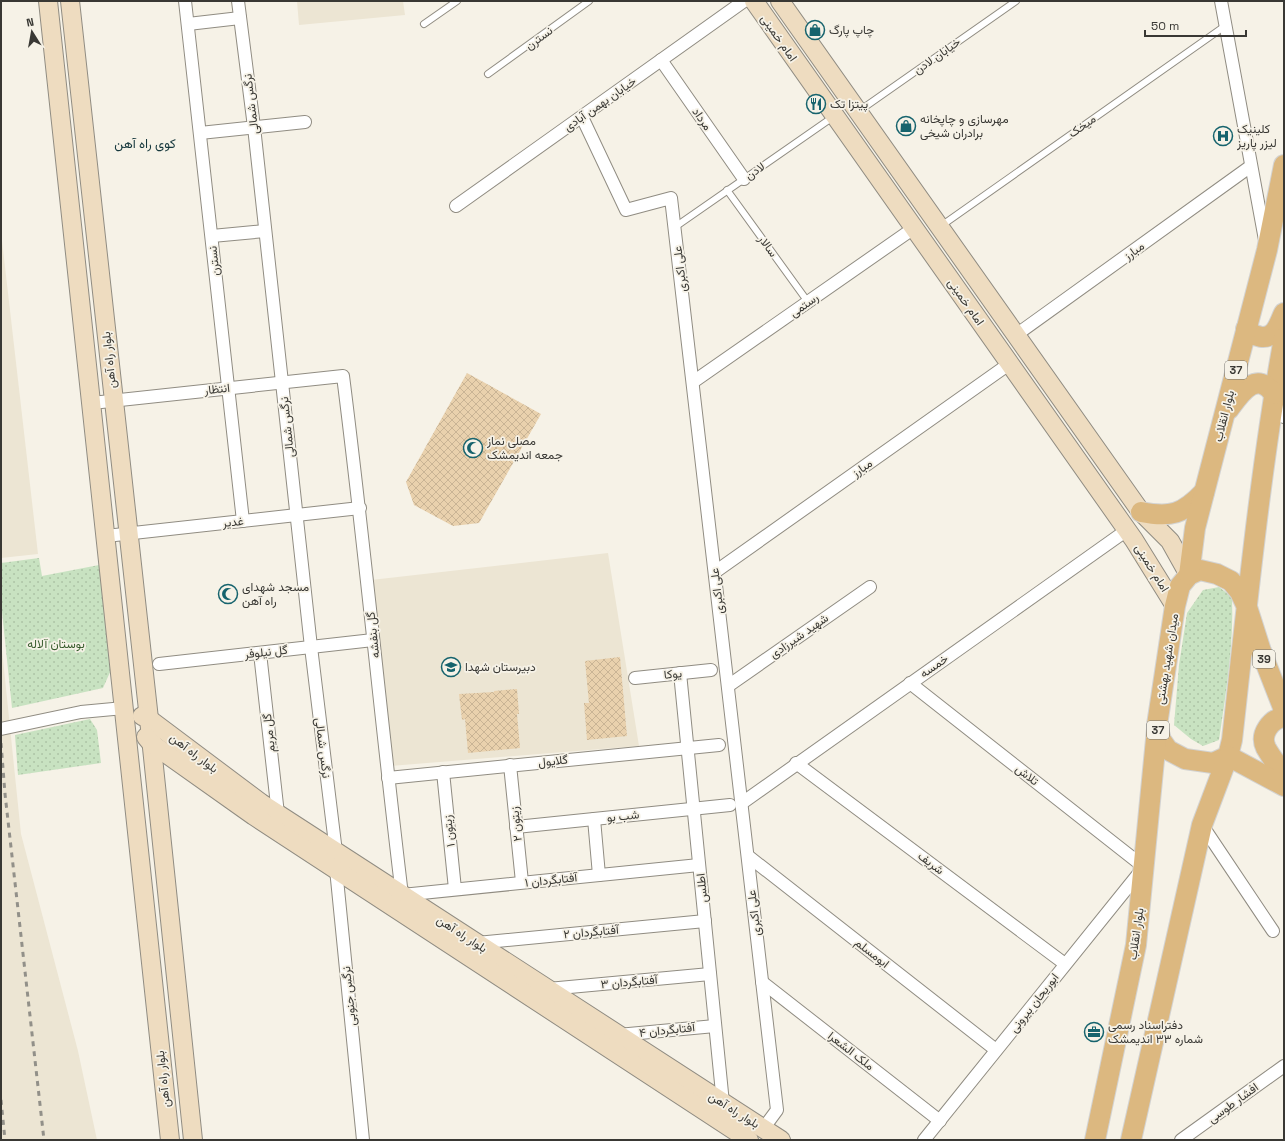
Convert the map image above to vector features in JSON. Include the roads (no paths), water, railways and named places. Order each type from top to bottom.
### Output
[{"type":"main road","name":"بلوار انقلاب","points":[[1189,575],[1195,528],[1267,250],[1284,165]]},
{"type":"main road","points":[[1246,329],[1255,336],[1260,337],[1270,334],[1275,331],[1284,313]]},
{"type":"main road","points":[[1131,1140],[1202,825],[1228,756],[1232,740],[1273,397],[1284,338]]},
{"type":"main road","points":[[1224,417],[1243,390],[1248,386],[1253,384],[1265,385],[1270,389],[1273,397]]},
{"type":"main road","points":[[1141,512],[1158,516],[1176,513],[1192,505],[1204,492]]},
{"type":"main road","points":[[1189,575],[1200,570],[1217,574],[1231,581],[1240,592],[1247,607]]},
{"type":"main road","name":"میدان شهید بهشتی","points":[[1189,575],[1180,586],[1175,606],[1157,725],[1160,740],[1168,750],[1185,759],[1213,762],[1228,756]]},
{"type":"main road","name":"39","points":[[1247,607],[1261,651],[1284,710]]},
{"type":"main road","points":[[1284,717],[1273,721],[1268,726],[1265,732],[1264,740],[1265,747],[1284,774]]},
{"type":"main road","name":"بلوار انقلاب","points":[[1095,1140],[1136,945],[1157,725]]},
{"type":"main road","points":[[1228,756],[1284,786]]},
{"type":"street","name":"بلوار راه آهن","points":[[48,1],[170,1140]]},
{"type":"street","name":"بلوار راه آهن","points":[[70,1],[149,719],[193,1140]]},
{"type":"street","name":"نسترن","points":[[186,1],[243,521]]},
{"type":"street","name":"نرگس شمالی","points":[[238,1],[254,127],[310,647],[336,861]]},
{"type":"street","name":"خیابان بهمن آبادی","points":[[456,206],[744,1]]},
{"type":"street","name":"امام خمینی","points":[[754,1],[1127,530],[1175,606]]},
{"type":"street","name":"امام خمینی","points":[[780,1],[1141,512],[1170,541],[1189,575]]},
{"type":"street","points":[[1221,1],[1267,250]]},
{"type":"street","points":[[188,24],[240,18]]},
{"type":"street","name":"مرداد","points":[[661,60],[744,179]]},
{"type":"street","points":[[55,64],[77,62]]},
{"type":"street","name":"علی اکبری","points":[[582,117],[626,210],[672,198],[728,686],[736,804],[748,856],[777,1110],[763,1129]]},
{"type":"street","points":[[200,133],[305,122]]},
{"type":"street","name":"مبارز","points":[[1016,336],[1251,166]]},
{"type":"street","points":[[72,221],[94,219]]},
{"type":"street","name":"رستمی","points":[[693,382],[914,228]]},
{"type":"street","points":[[212,236],[265,231]]},
{"type":"street","name":"مبارز","points":[[715,572],[1009,364]]},
{"type":"street","name":"انتظار","points":[[92,403],[342,376]]},
{"type":"street","name":"گل بنفشه","points":[[342,376],[360,508],[373,640],[402,895]]},
{"type":"street","points":[[1273,397],[1284,417]]},
{"type":"street","name":"غدیر","points":[[106,536],[360,508]]},
{"type":"street","name":"خمسه","points":[[736,804],[1127,530]]},
{"type":"street","name":"شهید شیرزادی","points":[[728,686],[870,587]]},
{"type":"street","name":"گل نیلوفر","points":[[158,664],[373,640]]},
{"type":"street","name":"گل مریم","points":[[260,653],[278,814]]},
{"type":"street","name":"یوکا","points":[[634,678],[710,670]]},
{"type":"street","name":"اطلس","points":[[680,673],[723,1103]]},
{"type":"street","name":"تلاش","points":[[910,683],[1144,867]]},
{"type":"street","name":"بلوار راه آهن","points":[[124,708],[149,719],[255,799],[278,814],[336,861],[749,1140]]},
{"type":"street","name":"بلوار راه آهن","points":[[124,708],[151,743],[254,816],[402,895],[781,1140]]},
{"type":"street","points":[[1,729],[81,712],[124,708]]},
{"type":"street","name":"گلایول","points":[[388,778],[719,745]]},
{"type":"street","name":"شریف","points":[[796,763],[1065,964]]},
{"type":"street","name":"زیتون ۲","points":[[510,765],[522,882]]},
{"type":"street","name":"زیتون ۱","points":[[443,772],[455,889]]},
{"type":"street","name":"شب بو","points":[[516,826],[736,804]]},
{"type":"street","points":[[594,819],[599,875]]},
{"type":"street","points":[[1202,825],[1273,931]]},
{"type":"street","name":"ابومسلم","points":[[748,856],[996,1050]]},
{"type":"street","name":"نرگس جنوبی","points":[[336,861],[363,1140]]},
{"type":"street","name":"آفتابگردان ۱","points":[[402,895],[699,865]]},
{"type":"street","name":"ابوریحان بیرونی","points":[[924,1140],[1144,867]]},
{"type":"street","name":"آفتابگردان ۲","points":[[476,943],[705,921]]},
{"type":"street","name":"آفتابگردان ۳","points":[[548,990],[710,974]]},
{"type":"street","name":"ملک الشعرا","points":[[762,982],[940,1121]]},
{"type":"street","name":"آفتابگردان ۴","points":[[618,1035],[715,1026]]},
{"type":"street","points":[[160,1049],[183,1047]]},
{"type":"street","name":"افشار طوسی","points":[[1181,1140],[1284,1066]]},
{"type":"lane","points":[[424,24],[457,1]]},
{"type":"lane","name":"نسترن","points":[[488,74],[589,1]]},
{"type":"lane","name":"خیابان لادن","points":[[858,112],[1016,1]]},
{"type":"lane","name":"میخک","points":[[939,227],[1225,26]]},
{"type":"lane","name":"لادن","points":[[675,227],[835,116]]},
{"type":"lane","name":"سالار","points":[[727,190],[808,302]]},
{"type":"railway","points":[[1,743],[5,794],[44,1140]]},
{"type":"railway","points":[[1,1100],[5,1140]]},
{"type":"place","name":"چاپ پارگ","points":[[815,30]]},
{"type":"place","name":"پیتزا تک","points":[[816,104]]},
{"type":"place","name":"مهرسازی و چاپخانه برادران شیخی","points":[[906,126]]},
{"type":"place","name":"کلینیک لیزر پاریز","points":[[1223,136]]},
{"type":"place","name":"مصلی نماز جمعه اندیمشک","points":[[473,448]]},
{"type":"place","name":"مسجد شهدای راه آهن","points":[[228,594]]},
{"type":"place","name":"دبیرستان شهدا","points":[[451,667]]},
{"type":"place","name":"دفتراسناد رسمی شماره ۳۳ اندیمشک","points":[[1094,1032]]},
{"type":"district","name":"کوی راه آهن","points":[[145,143]]},
{"type":"park label","name":"بوستان آلاله","points":[[56,644]]}]
